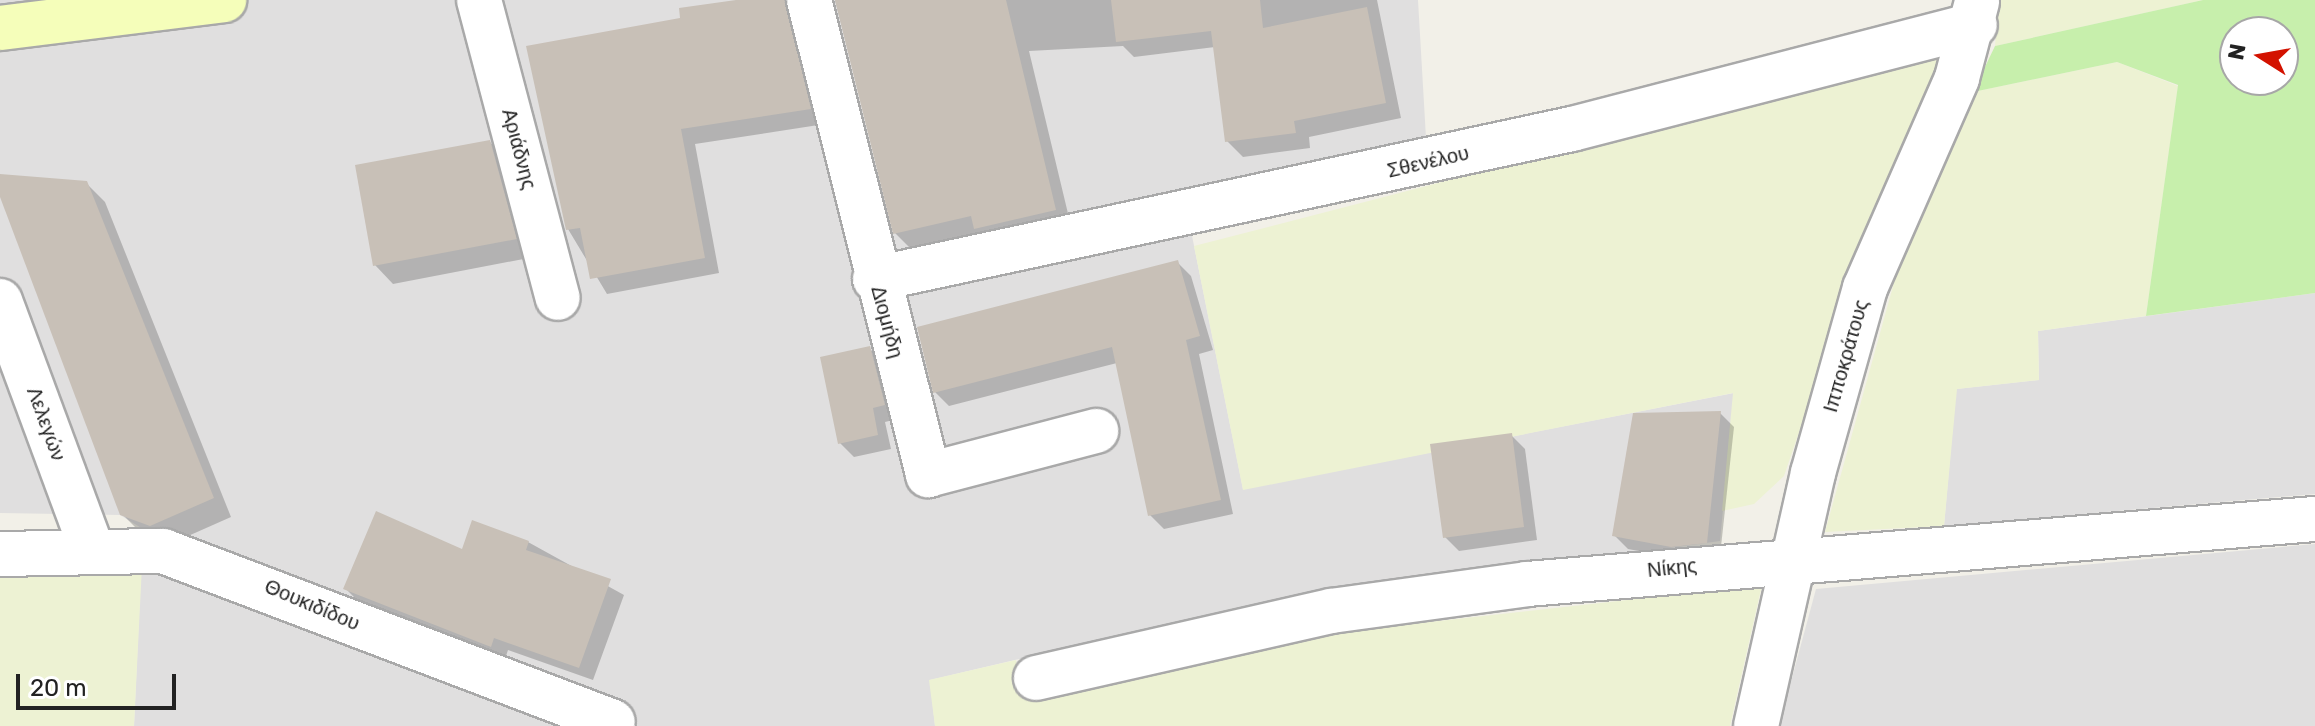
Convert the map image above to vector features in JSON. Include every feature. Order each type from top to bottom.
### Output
[{"type":"street","points":[[0,28],[224,0]]},
{"type":"street","name":"Αριάδνης","points":[[479,0],[558,298]]},
{"type":"street","name":"Διομήδη","points":[[809,0],[875,279],[928,475],[1096,431]]},
{"type":"street","name":"Σθενέλου","points":[[875,279],[1572,129],[1976,12]]},
{"type":"street","name":"Ιπποκράτους","points":[[1756,726],[1795,559],[1865,288],[1976,12]]},
{"type":"street","name":"Λελεγών","points":[[0,301],[91,547]]},
{"type":"street","name":"Νίκης","points":[[1036,678],[1331,611],[1795,559],[2315,519]]},
{"type":"street","name":"Θουκιδίδου","points":[[0,554],[91,547],[163,551],[222,568],[613,722]]},
{"type":"shaded area","points":[[0,0],[1418,0],[1426,138],[1184,196],[1243,489],[1734,393],[1720,541],[1239,607],[930,680],[935,726],[134,726],[143,529],[120,515],[0,513]]},
{"type":"shaded area","points":[[2315,293],[2315,494],[1944,526],[1956,389],[2039,380],[2038,331]]},
{"type":"shaded area","points":[[2315,544],[2315,726],[1779,726],[1816,589]]},
{"type":"green space","points":[[1999,0],[2203,0],[1995,46]]},
{"type":"green space","points":[[2203,0],[2315,0],[2315,293],[2146,316],[2178,85],[2117,62],[1973,92],[1995,46]]},
{"type":"green space","points":[[1946,52],[1877,205],[1784,476],[1754,504],[1722,511],[1733,393],[1243,490],[1194,246]]},
{"type":"green space","points":[[2117,62],[2178,86],[2146,316],[2038,331],[2039,380],[1957,389],[1944,526],[1825,532],[1908,232],[1973,92]]},
{"type":"green space","points":[[142,565],[134,726],[0,726],[0,574]]},
{"type":"green space","points":[[1762,585],[1730,726],[935,726],[929,680],[1016,660],[1023,699],[1358,630]]},
{"type":"building","points":[[736,0],[785,0],[811,109],[681,129],[705,258],[590,279],[580,228],[566,230],[526,46],[680,18],[679,8]]},
{"type":"building","points":[[835,0],[1006,0],[1056,210],[974,229],[971,216],[893,234]]},
{"type":"building","points":[[1111,0],[1260,0],[1263,28],[1367,7],[1386,103],[1294,121],[1296,133],[1225,142],[1211,31],[1116,42]]},
{"type":"building","points":[[490,140],[517,239],[373,266],[355,165]]},
{"type":"building","points":[[0,174],[87,181],[214,498],[150,526],[120,515],[0,197]]},
{"type":"building","points":[[1178,260],[1200,336],[1186,340],[1221,500],[1148,516],[1112,347],[933,393],[917,327]]},
{"type":"building","points":[[870,346],[885,405],[873,408],[878,435],[838,444],[820,357]]},
{"type":"building","points":[[1721,411],[1707,543],[1671,547],[1612,536],[1633,413]]},
{"type":"building","points":[[1512,433],[1524,527],[1443,538],[1430,444]]},
{"type":"building","points":[[376,511],[462,549],[472,520],[529,541],[526,550],[611,579],[579,668],[494,638],[491,647],[343,589]]}]
